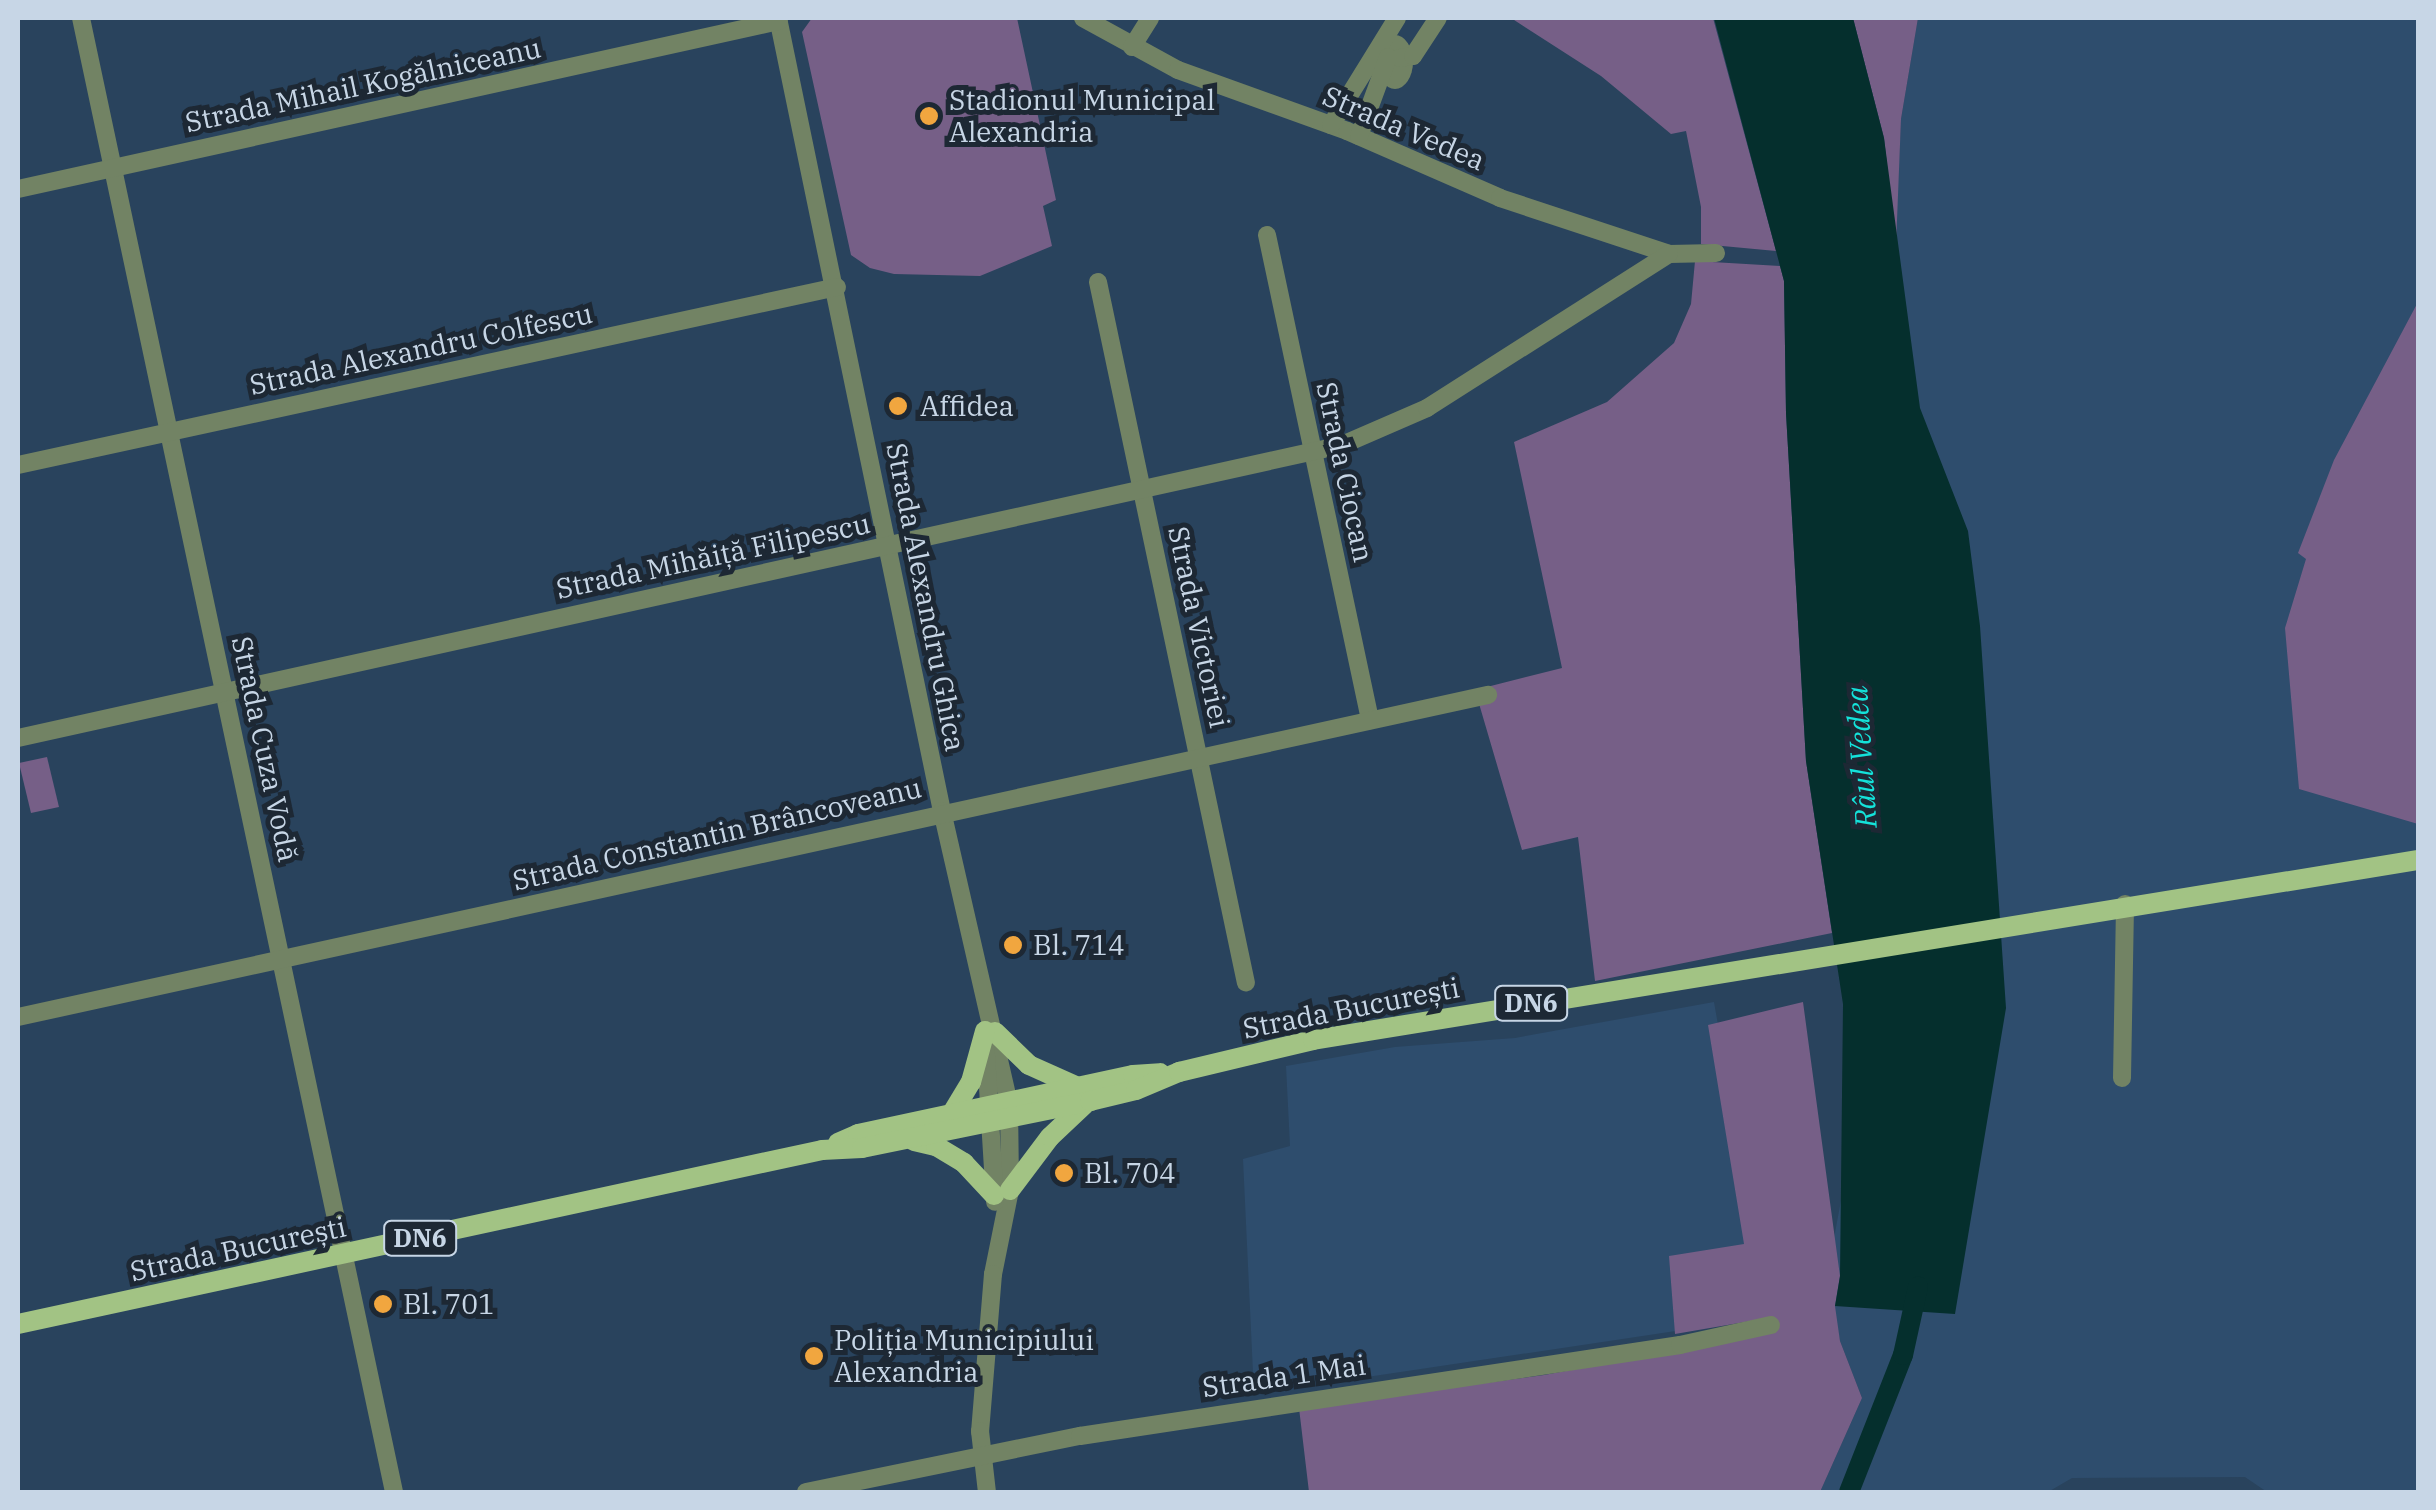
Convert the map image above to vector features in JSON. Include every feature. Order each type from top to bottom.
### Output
[{"type":"main road","name":"DN6","points":[[2125,904],[2418,860]]},
{"type":"main road","name":"Strada București","points":[[18,1324],[822,1150],[907,1139],[1000,1112],[1085,1094],[1133,1075],[1179,1072],[1313,1040],[2125,904]]},
{"type":"main road","points":[[907,1139],[949,1153],[1002,1193],[1085,1094],[1029,1065],[989,1024],[971,1082],[952,1114]]},
{"type":"main road","name":"Strada București","points":[[822,1150],[858,1134],[952,1114],[1000,1112]]},
{"type":"street","name":"Strada Cuza Vodă","points":[[82,18],[394,1492]]},
{"type":"street","name":"Strada Vedea","points":[[1082,18],[1178,70],[1359,136],[1500,198],[1669,254],[1716,252]]},
{"type":"street","points":[[1132,46],[1150,18]]},
{"type":"street","points":[[1359,136],[1389,52],[1396,18]]},
{"type":"street","points":[[1389,52],[1413,56],[1438,18]]},
{"type":"street","name":"Strada Mihail Kogălniceanu","points":[[18,189],[778,19]]},
{"type":"street","name":"Strada Alexandru Ghica","points":[[778,19],[989,1024],[1000,1112],[1002,1193],[980,1454],[987,1492]]},
{"type":"street","points":[[1330,125],[1389,52]]},
{"type":"street","name":"Strada Ciocan","points":[[1267,235],[1370,720]]},
{"type":"street","name":"Strada Mihăiță Filipescu","points":[[18,738],[1313,452],[1366,437],[1427,408],[1669,254]]},
{"type":"street","name":"Strada Victoriei","points":[[1098,282],[1246,983]]},
{"type":"street","name":"Strada Alexandru Colfescu","points":[[18,465],[837,287]]},
{"type":"street","name":"Strada Constantin Brâncoveanu","points":[[18,1017],[1488,694]]},
{"type":"street","points":[[2122,1078],[2125,904]]},
{"type":"street","name":"Strada 1 Mai","points":[[806,1492],[980,1454],[1680,1345],[1771,1325]]},
{"type":"shaded area","name":"Stadionul Municipal Alexandria","points":[[812,18],[1017,18],[1056,200],[1043,206],[1052,246],[980,276],[894,274],[870,268],[851,255],[802,32]]},
{"type":"shaded area","points":[[1511,18],[1713,18],[1776,251],[1701,244],[1701,207],[1686,131],[1671,134],[1601,76]]},
{"type":"shaded area","points":[[1853,18],[1918,18],[1901,119],[1896,246],[1884,138]]},
{"type":"shaded area","points":[[1918,18],[2418,18],[2418,1492],[2267,1492],[2245,1477],[2072,1478],[2048,1492],[1820,1492],[1862,1398],[1840,1341],[1827,1276],[1852,1141],[1901,119]]},
{"type":"shaded area","points":[[1695,261],[1780,266],[1784,281],[1786,413],[1806,761],[1832,933],[1595,981],[1578,837],[1522,850],[1475,690],[1562,668],[1514,442],[1607,402],[1674,343],[1691,304]]},
{"type":"shaded area","points":[[2418,302],[2418,824],[2299,789],[2285,628],[2306,559],[2298,553],[2334,460]]},
{"type":"shaded area","points":[[47,757],[59,807],[31,813],[19,763]]},
{"type":"shaded area","points":[[1714,1002],[1769,1317],[1254,1394],[1243,1159],[1290,1146],[1286,1066],[1395,1047],[1515,1038]]},
{"type":"shaded area","points":[[1803,1002],[1840,1276],[1835,1306],[1840,1341],[1862,1398],[1820,1492],[1309,1492],[1299,1408],[1544,1375],[1771,1333],[1774,1317],[1675,1334],[1669,1256],[1744,1244],[1708,1025]]},
{"type":"water","points":[[1714,18],[1853,18],[1884,138],[1920,408],[1968,531],[1980,626],[2006,1008],[1955,1314],[1835,1306],[1840,1276],[1843,1004],[1806,761],[1786,413],[1784,281]]},
{"type":"waterway","name":"Râul Vedea","points":[[1849,1492],[1903,1355],[1918,1287]]},
{"type":"place","name":"Stadionul Municipal Alexandria","points":[[929,116]]},
{"type":"place","name":"Affidea","points":[[898,406]]},
{"type":"place","name":"Bl. 714","points":[[1013,945]]},
{"type":"place","name":"Bl. 704","points":[[1064,1173]]},
{"type":"place","name":"Bl. 701","points":[[383,1304]]},
{"type":"place","name":"Poliția Municipiului Alexandria","points":[[814,1356]]}]
